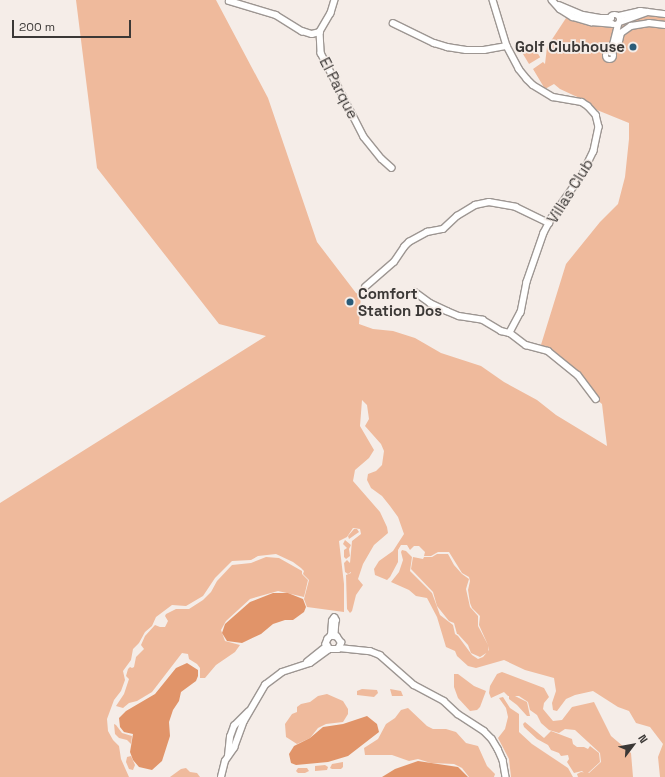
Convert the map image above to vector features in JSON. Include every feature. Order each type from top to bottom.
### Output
[{"type":"street","points":[[229,1],[276,14],[312,34],[320,32],[331,13],[336,0]]},
{"type":"street","name":"Villas Club","points":[[493,0],[507,46],[519,69],[527,79],[551,96],[582,102],[596,115],[599,127],[594,152],[583,174],[548,223],[527,282],[521,312],[510,333]]},
{"type":"street","points":[[553,2],[566,13],[591,22],[615,23],[647,12]]},
{"type":"street","points":[[610,52],[615,23],[618,16],[640,11],[665,14]]},
{"type":"street","points":[[394,23],[434,43],[447,47],[472,50],[507,46]]},
{"type":"street","points":[[618,46],[622,34],[631,26],[649,23],[665,25]]},
{"type":"street","name":"El Parque","points":[[320,32],[322,53],[352,114],[371,146],[392,168]]},
{"type":"street","points":[[365,287],[394,262],[406,244],[421,234],[448,226],[456,216],[475,205],[489,202],[516,207],[548,223]]},
{"type":"street","points":[[415,292],[430,303],[453,314],[483,320],[501,330],[510,333],[526,344],[548,351],[573,370],[596,399]]},
{"type":"street","points":[[328,648],[327,641],[333,636],[340,639],[340,646]]},
{"type":"street","points":[[328,648],[334,650],[340,646],[355,650],[373,652],[384,657],[414,685],[440,700],[456,717],[490,741],[501,761],[505,777]]},
{"type":"street","points":[[221,777],[223,766],[234,748],[248,712],[262,688],[271,678],[285,670],[305,665],[328,648]]},
{"type":"street","points":[[228,757],[232,732],[238,721],[248,712]]},
{"type":"street","points":[[232,732],[239,734]]},
{"type":"shaded area","points":[[76,0],[216,0],[268,98],[317,242],[356,293],[361,295],[359,324],[373,329],[393,331],[415,338],[441,353],[481,366],[504,382],[537,400],[556,415],[607,446],[602,404],[596,399],[585,383],[540,348],[566,264],[600,222],[618,204],[625,177],[629,123],[597,110],[586,101],[560,89],[554,84],[545,89],[533,69],[543,62],[545,64],[547,47],[568,15],[579,20],[610,27],[621,27],[625,23],[642,17],[655,15],[665,18],[665,777],[660,777],[658,757],[663,744],[650,727],[636,723],[629,711],[618,707],[593,691],[575,695],[566,699],[557,711],[553,710],[552,703],[556,691],[554,678],[525,670],[504,660],[476,668],[468,666],[457,656],[455,651],[446,647],[437,617],[427,598],[416,596],[409,590],[391,582],[399,572],[403,560],[401,552],[402,550],[406,551],[412,557],[410,571],[432,593],[440,615],[453,625],[455,634],[472,655],[478,659],[483,657],[486,653],[480,657],[471,653],[468,645],[457,634],[454,623],[449,621],[437,606],[433,592],[411,569],[413,557],[423,559],[424,557],[432,557],[437,554],[448,554],[454,565],[462,574],[469,579],[466,589],[470,607],[478,616],[478,626],[488,645],[479,625],[480,616],[472,608],[470,603],[468,590],[470,581],[469,577],[462,573],[449,552],[438,552],[431,556],[424,556],[425,552],[419,546],[414,546],[410,550],[407,545],[401,545],[398,550],[398,562],[390,577],[387,580],[375,575],[374,569],[379,561],[393,551],[404,534],[398,517],[382,496],[371,488],[367,480],[368,474],[376,471],[382,465],[384,451],[381,444],[365,426],[369,419],[367,405],[362,400],[360,426],[374,450],[369,458],[355,470],[353,481],[380,512],[387,527],[388,533],[374,545],[363,564],[358,579],[363,585],[356,595],[352,611],[350,613],[347,609],[346,575],[351,573],[351,572],[348,574],[345,572],[344,563],[347,560],[350,563],[352,541],[361,534],[360,529],[353,528],[347,537],[339,541],[344,584],[344,612],[307,607],[304,599],[309,580],[303,574],[304,571],[293,562],[276,554],[258,556],[251,560],[232,561],[215,578],[203,596],[186,606],[172,605],[156,617],[152,626],[145,632],[139,643],[133,649],[131,660],[123,671],[125,680],[121,691],[114,700],[107,719],[108,731],[113,740],[119,746],[121,759],[129,777],[0,777],[0,503],[266,336],[219,324],[97,168]]},
{"type":"shaded area","points":[[534,47],[540,57],[529,64],[523,54]]},
{"type":"shaded area","points":[[354,529],[357,529],[359,532],[349,539],[348,536]]},
{"type":"shaded area","points":[[345,540],[351,545],[349,549],[350,556],[346,559],[344,557],[344,550],[347,548],[343,544]]},
{"type":"shaded area","points":[[266,557],[279,558],[302,571],[302,574],[308,580],[304,597],[278,591],[250,599],[226,621],[221,630],[225,641],[240,645],[235,652],[216,665],[205,678],[200,678],[200,668],[189,659],[188,654],[182,653],[152,692],[137,701],[129,703],[123,708],[116,706],[124,694],[129,679],[126,676],[128,669],[130,667],[134,667],[136,657],[144,649],[141,645],[145,636],[155,625],[165,627],[168,621],[165,616],[166,614],[176,609],[189,609],[203,600],[211,592],[217,581],[232,565],[251,563]]},
{"type":"shaded area","points":[[273,593],[288,593],[303,599],[306,607],[304,612],[293,620],[285,620],[273,624],[261,634],[242,643],[227,641],[222,633],[225,624],[250,602]]},
{"type":"shaded area","points":[[187,663],[198,670],[198,676],[196,681],[181,692],[179,701],[173,710],[169,722],[170,736],[162,761],[152,770],[139,767],[133,760],[130,752],[133,734],[124,732],[120,727],[119,718],[126,711],[155,694],[176,668]]},
{"type":"shaded area","points":[[502,672],[544,688],[549,697],[544,703],[543,709],[553,721],[562,720],[572,707],[594,702],[611,736],[631,753],[633,777],[578,777],[577,774],[581,772],[589,773],[601,762],[600,753],[575,730],[565,729],[559,733],[549,730],[541,723],[537,715],[530,710],[528,702],[519,696],[508,696],[504,692],[491,698],[489,693],[490,686],[497,674]]},
{"type":"shaded area","points":[[454,674],[458,674],[474,686],[486,691],[480,707],[477,710],[470,711],[458,698],[454,687]]},
{"type":"shaded area","points":[[362,689],[377,690],[378,693],[374,697],[357,695],[357,691]]},
{"type":"shaded area","points":[[390,689],[401,691],[403,696],[392,696]]},
{"type":"shaded area","points":[[327,694],[343,701],[348,709],[348,714],[343,722],[326,724],[318,728],[310,738],[297,744],[286,737],[285,724],[292,714],[297,712],[297,707],[301,704],[310,702],[318,696]]},
{"type":"shaded area","points":[[513,695],[527,702],[530,716],[527,716],[509,699],[509,696]]},
{"type":"shaded area","points":[[503,697],[510,708],[519,714],[519,732],[532,744],[568,768],[573,777],[511,777],[509,759],[498,738],[505,729],[508,717],[506,708],[499,698]]},
{"type":"shaded area","points":[[408,708],[427,726],[433,729],[446,729],[456,732],[466,743],[478,746],[487,766],[495,774],[494,777],[469,777],[462,768],[454,764],[431,763],[418,759],[409,761],[392,755],[365,755],[364,748],[378,739],[386,724],[395,718],[401,710]]},
{"type":"shaded area","points":[[367,716],[377,724],[379,732],[348,756],[328,762],[296,765],[291,763],[289,754],[294,746],[310,738],[323,727],[343,724]]},
{"type":"shaded area","points":[[525,722],[544,738],[551,731],[572,739],[573,744],[577,747],[584,747],[588,749],[590,746],[599,753],[600,762],[588,773],[584,773],[582,771],[574,773],[567,762],[569,759],[568,755],[561,756],[559,753],[551,750],[548,745],[537,739],[524,727],[523,724]]},
{"type":"shaded area","points":[[114,724],[122,733],[132,736],[131,744],[127,740],[119,738],[115,734]]},
{"type":"shaded area","points":[[131,756],[135,765],[133,770],[129,769],[126,762],[127,757]]},
{"type":"shaded area","points":[[418,761],[458,767],[468,777],[382,777],[395,769]]},
{"type":"shaded area","points":[[343,762],[343,767],[341,769],[330,768],[332,764]]},
{"type":"shaded area","points":[[325,765],[328,767],[327,770],[315,771],[315,766]]},
{"type":"shaded area","points":[[186,768],[190,772],[197,773],[200,777],[170,777],[181,769]]},
{"type":"shaded area","points":[[298,768],[307,768],[309,771],[305,773],[298,773],[296,771]]},
{"type":"place","name":"Golf Clubhouse","points":[[633,47]]},
{"type":"place","name":"Comfort Station Dos","points":[[350,302]]}]
